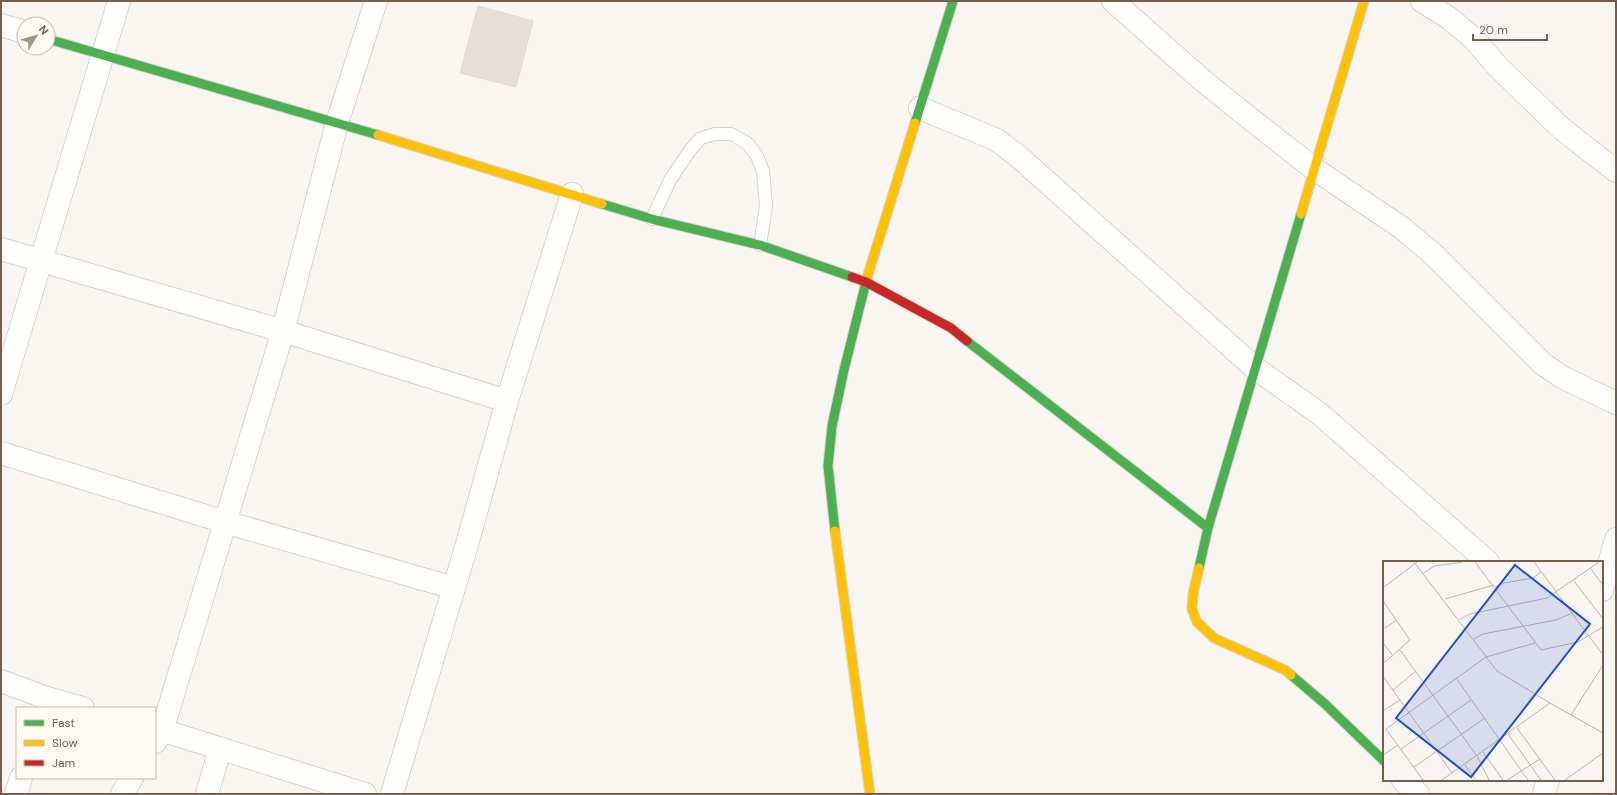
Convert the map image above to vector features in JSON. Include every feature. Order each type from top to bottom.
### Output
[{"type":"street","points":[[1,394],[119,1]]},
{"type":"street","points":[[365,794],[220,749],[157,734],[284,331],[337,123],[376,1]]},
{"type":"street","points":[[870,794],[833,516],[828,466],[832,426],[866,282],[953,1]]},
{"type":"street","points":[[1113,1],[1201,79],[1313,168],[1402,228],[1434,255],[1543,364],[1562,377],[1616,403]]},
{"type":"street","points":[[1364,1],[1313,168],[1208,528],[1193,594],[1192,609],[1197,622],[1214,638],[1284,670],[1325,704],[1383,760]]},
{"type":"street","points":[[1422,1],[1449,18],[1474,39],[1498,67],[1562,129],[1616,171]]},
{"type":"street","points":[[1,25],[16,30]]},
{"type":"street","points":[[56,41],[337,123],[652,219],[760,245],[866,282],[951,328],[1208,528]]},
{"type":"street","points":[[920,108],[997,140],[1019,157],[1255,368],[1320,414],[1487,561]]},
{"type":"street","points":[[392,794],[454,588],[507,401],[572,194]]},
{"type":"street","points":[[1,248],[284,331],[507,401]]},
{"type":"street","points":[[1,453],[225,522],[454,588]]},
{"type":"street","points":[[1603,586],[1616,539]]},
{"type":"street","points":[[1,681],[45,703],[75,707]]},
{"type":"street","points":[[207,794],[220,749]]},
{"type":"street","points":[[16,794],[21,779]]},
{"type":"street","points":[[122,794],[131,779]]},
{"type":"street","points":[[1404,781],[1418,794]]},
{"type":"street","points":[[1544,794],[1548,781]]},
{"type":"lane","points":[[652,219],[670,180],[691,149],[701,138],[716,134],[731,134],[748,143],[757,156],[763,172],[766,206],[760,245]]},
{"type":"building","points":[[478,6],[533,21],[516,87],[460,73]]},
{"type":"traffic: fast","points":[[915,123],[953,1]]},
{"type":"traffic: fast","points":[[56,41],[378,135]]},
{"type":"traffic: fast","points":[[602,204],[652,219],[760,245],[852,277]]},
{"type":"traffic: fast","points":[[1199,568],[1208,528],[1301,214]]},
{"type":"traffic: fast","points":[[835,531],[828,466],[832,426],[844,370],[867,278]]},
{"type":"traffic: fast","points":[[967,341],[1208,528]]},
{"type":"traffic: fast","points":[[1291,675],[1325,704],[1383,760]]},
{"type":"traffic: slow","points":[[1301,214],[1364,1]]},
{"type":"traffic: slow","points":[[867,278],[915,123]]},
{"type":"traffic: slow","points":[[378,135],[602,204]]},
{"type":"traffic: slow","points":[[835,531],[870,794]]},
{"type":"traffic: slow","points":[[1199,568],[1193,594],[1192,609],[1197,622],[1214,638],[1285,670],[1291,675]]},
{"type":"traffic: jam","points":[[852,277],[866,282],[951,328],[967,341]]}]
